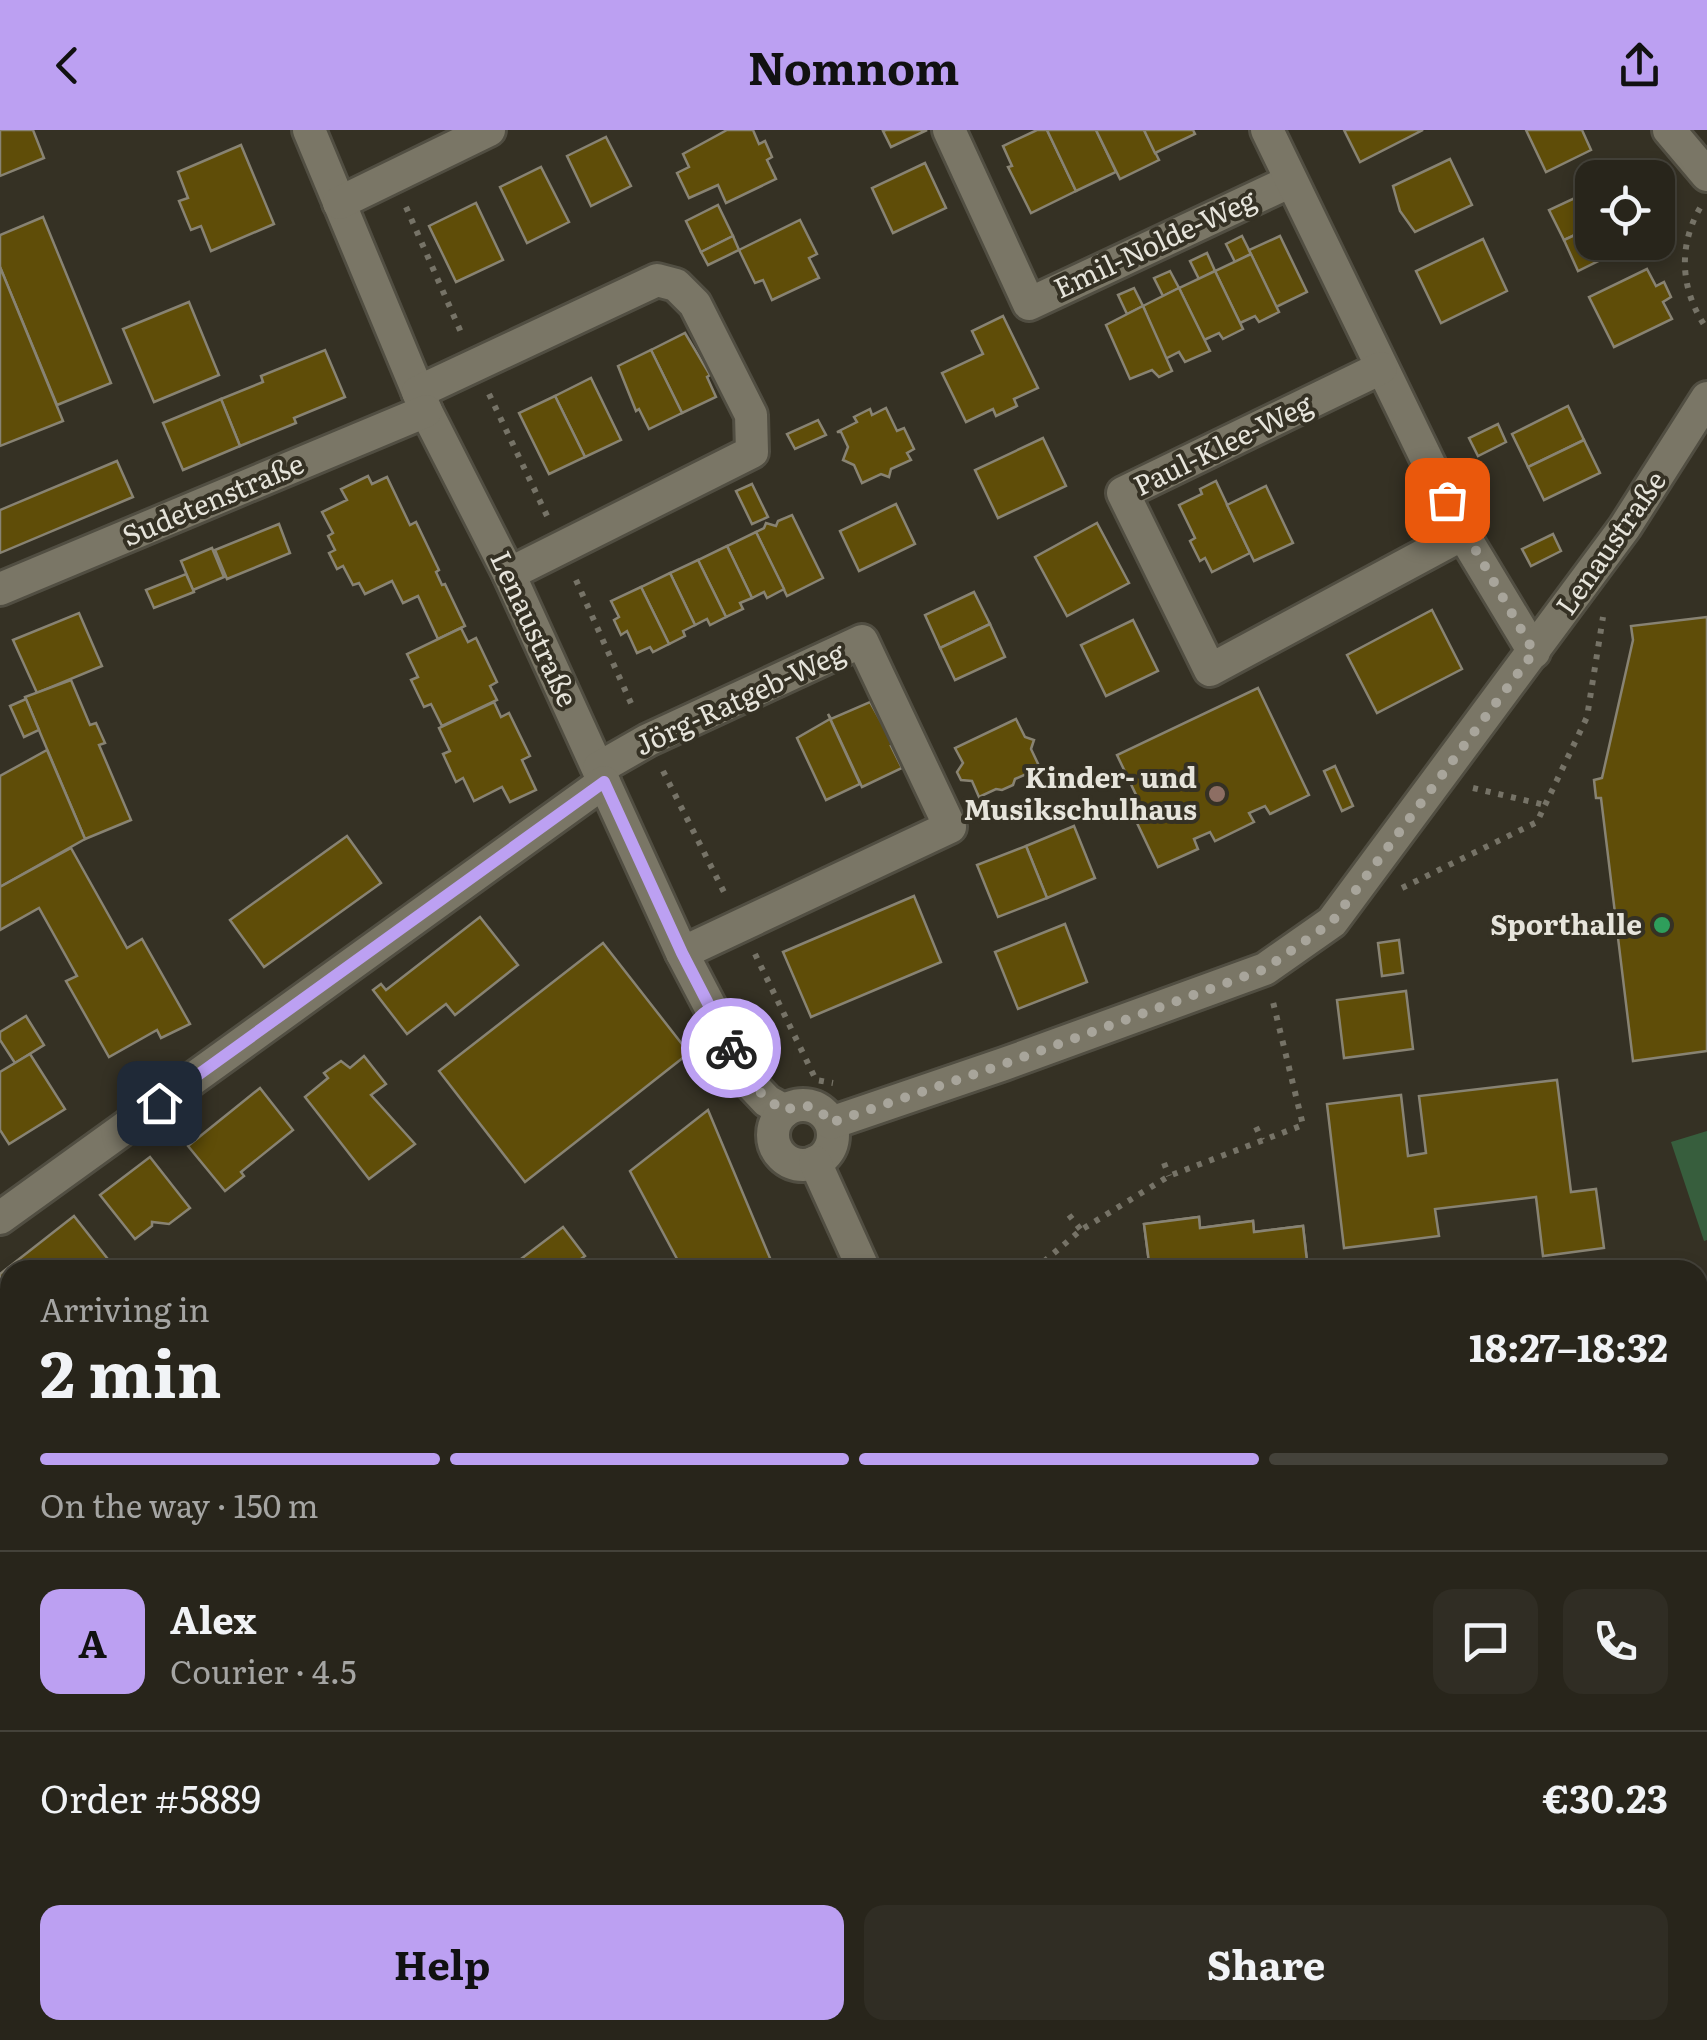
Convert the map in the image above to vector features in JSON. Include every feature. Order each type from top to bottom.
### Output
[{"type":"street","name":"Lenaustraße","points":[[309,130],[422,401],[509,574],[682,953],[750,1084],[785,1111],[793,1106],[811,1106],[830,1123],[1265,969],[1332,922],[1625,527],[1707,398]]},
{"type":"street","points":[[339,204],[489,130]]},
{"type":"street","name":"Emil-Nolde-Weg","points":[[949,130],[1029,304],[1291,180]]},
{"type":"street","points":[[1268,130],[1464,534],[1534,652]]},
{"type":"street","points":[[1670,130],[1706,188]]},
{"type":"street","name":"Sudetenstraße","points":[[0,589],[422,401],[476,365],[657,280],[676,284],[695,304],[751,414],[752,452],[562,549]]},
{"type":"street","name":"Paul-Klee-Weg","points":[[1381,368],[1124,493],[1210,670],[1464,534]]},
{"type":"street","points":[[509,574],[562,549]]},
{"type":"street","name":"Jörg-Ratgeb-Weg","points":[[0,1218],[648,740],[862,641],[950,827],[682,953]]},
{"type":"street","points":[[785,1111],[774,1126],[773,1136],[780,1154],[796,1163],[815,1162],[828,1150],[833,1132],[830,1123]]},
{"type":"street","points":[[815,1162],[859,1260]]},
{"type":"path","points":[[393,178],[648,740],[816,1080],[866,1089],[872,1110]]},
{"type":"path","points":[[1706,188],[1684,254],[1688,292],[1707,329]]},
{"type":"path","points":[[1400,888],[1537,822],[1587,717],[1605,600]]},
{"type":"path","points":[[1438,779],[1545,805]]},
{"type":"path","points":[[1046,1260],[1081,1230],[1169,1176],[1303,1124],[1265,969]]},
{"type":"path","points":[[1256,1126],[1262,1140]]},
{"type":"path","points":[[1164,1163],[1169,1176]]},
{"type":"path","points":[[1069,1215],[1081,1230]]},
{"type":"green space","points":[[1707,1131],[1707,1240],[1704,1241],[1671,1142]]},
{"type":"building","points":[[0,130],[33,130],[44,158],[0,176]]},
{"type":"building","points":[[727,130],[753,130],[759,144],[765,141],[772,157],[767,160],[776,179],[726,203],[718,185],[689,198],[677,173],[689,167],[683,154]]},
{"type":"building","points":[[927,130],[891,147],[883,131]]},
{"type":"building","points":[[1037,130],[1047,130],[1076,191],[1031,213],[1008,167],[1012,166],[1003,146]]},
{"type":"building","points":[[1047,130],[1096,130],[1116,172],[1076,191]]},
{"type":"building","points":[[1096,130],[1144,130],[1159,160],[1120,179]]},
{"type":"building","points":[[1144,130],[1193,130],[1195,134],[1155,153]]},
{"type":"building","points":[[1344,130],[1423,130],[1360,162]]},
{"type":"building","points":[[1526,130],[1582,130],[1591,150],[1546,172]]},
{"type":"building","points":[[606,137],[631,186],[591,206],[567,156]]},
{"type":"building","points":[[241,145],[274,224],[211,251],[201,226],[191,230],[179,201],[188,198],[178,172]]},
{"type":"building","points":[[1450,159],[1472,205],[1415,232],[1400,211],[1393,186]]},
{"type":"building","points":[[925,163],[946,208],[893,233],[872,188]]},
{"type":"building","points":[[541,167],[569,222],[527,243],[500,187]]},
{"type":"building","points":[[1575,198],[1575,235],[1564,240],[1549,210]]},
{"type":"building","points":[[476,203],[503,260],[456,282],[429,226]]},
{"type":"building","points":[[718,205],[733,236],[701,252],[686,221]]},
{"type":"building","points":[[43,217],[111,383],[57,405],[0,267],[0,235]]},
{"type":"building","points":[[800,220],[817,254],[809,258],[819,278],[772,300],[763,280],[755,283],[739,250]]},
{"type":"building","points":[[1575,235],[1575,260],[1600,260],[1578,271],[1564,240]]},
{"type":"building","points":[[733,236],[739,250],[708,265],[701,252]]},
{"type":"building","points":[[1242,236],[1251,254],[1235,262],[1226,244]]},
{"type":"building","points":[[1280,236],[1307,292],[1276,307],[1249,250]]},
{"type":"building","points":[[1483,239],[1507,291],[1441,323],[1416,271]]},
{"type":"building","points":[[1207,253],[1215,271],[1199,279],[1190,261]]},
{"type":"building","points":[[1251,254],[1279,312],[1259,322],[1255,316],[1240,323],[1215,271]]},
{"type":"building","points":[[0,267],[63,421],[0,446]]},
{"type":"building","points":[[1647,269],[1656,286],[1664,282],[1671,297],[1663,302],[1672,319],[1614,347],[1589,297]]},
{"type":"building","points":[[1170,271],[1179,288],[1163,296],[1154,278]]},
{"type":"building","points":[[1215,271],[1243,329],[1223,339],[1219,333],[1204,340],[1179,288]]},
{"type":"building","points":[[1134,288],[1143,306],[1127,314],[1118,295]]},
{"type":"building","points":[[1179,288],[1210,351],[1185,362],[1179,352],[1165,359],[1143,306]]},
{"type":"building","points":[[189,302],[219,375],[154,402],[123,329]]},
{"type":"building","points":[[1143,306],[1172,371],[1159,377],[1152,370],[1130,379],[1106,325]]},
{"type":"building","points":[[1003,316],[1038,388],[1014,399],[1017,406],[996,416],[993,409],[966,422],[942,373],[983,354],[972,331]]},
{"type":"building","points":[[685,333],[710,375],[707,377],[716,397],[682,413],[651,350]]},
{"type":"building","points":[[325,350],[345,397],[240,446],[221,399],[263,382],[261,376]]},
{"type":"building","points":[[651,350],[682,413],[649,429],[639,409],[636,411],[618,366]]},
{"type":"building","points":[[591,378],[621,440],[585,457],[555,396]]},
{"type":"building","points":[[555,396],[585,457],[549,474],[519,413]]},
{"type":"building","points":[[221,399],[240,446],[183,470],[163,423]]},
{"type":"building","points":[[1568,406],[1584,440],[1528,467],[1512,434]]},
{"type":"building","points":[[886,408],[897,431],[904,428],[914,449],[907,453],[911,460],[891,469],[889,477],[881,474],[862,483],[854,465],[843,460],[848,447],[841,432],[837,432],[857,422],[854,417],[870,409],[872,415]]},
{"type":"building","points":[[818,420],[826,435],[795,449],[787,434]]},
{"type":"building","points":[[1498,424],[1506,442],[1478,456],[1469,438]]},
{"type":"building","points":[[1043,438],[1066,486],[998,518],[975,470]]},
{"type":"building","points":[[1584,440],[1600,473],[1544,500],[1528,467]]},
{"type":"building","points":[[117,461],[133,497],[0,553],[0,510]]},
{"type":"building","points":[[368,476],[372,484],[387,477],[410,525],[416,522],[442,585],[445,584],[465,626],[438,639],[418,596],[403,603],[392,581],[365,594],[359,583],[353,585],[343,566],[337,569],[329,553],[335,550],[328,536],[333,533],[322,512],[347,500],[341,489]]},
{"type":"building","points":[[1216,481],[1250,553],[1212,572],[1205,558],[1200,561],[1190,541],[1195,538],[1179,505],[1202,494],[1200,489]]},
{"type":"building","points":[[752,484],[768,517],[752,524],[736,491]]},
{"type":"building","points":[[1266,486],[1293,543],[1254,561],[1227,505]]},
{"type":"building","points":[[896,504],[915,544],[859,571],[840,531]]},
{"type":"building","points":[[792,515],[823,578],[787,596],[756,532],[766,523],[776,526]]},
{"type":"building","points":[[1097,523],[1129,583],[1067,616],[1035,557]]},
{"type":"building","points":[[279,524],[290,553],[227,579],[215,550]]},
{"type":"building","points":[[756,532],[784,589],[767,598],[764,592],[752,598],[727,546]]},
{"type":"building","points":[[1553,534],[1561,551],[1531,566],[1522,549]]},
{"type":"building","points":[[727,546],[752,598],[740,603],[743,609],[726,617],[698,560]]},
{"type":"building","points":[[212,548],[224,577],[193,590],[181,561]]},
{"type":"building","points":[[698,560],[726,617],[710,625],[707,619],[695,625],[670,573]]},
{"type":"building","points":[[670,573],[695,625],[669,644],[641,587]]},
{"type":"building","points":[[186,574],[194,592],[154,608],[146,590]]},
{"type":"building","points":[[641,587],[669,644],[653,652],[650,647],[637,653],[627,631],[621,635],[614,620],[619,617],[611,601]]},
{"type":"building","points":[[974,592],[990,624],[940,648],[925,615]]},
{"type":"building","points":[[1432,610],[1462,669],[1377,713],[1347,655]]},
{"type":"building","points":[[79,613],[102,666],[37,693],[13,640]]},
{"type":"building","name":"Sporthalle","points":[[1707,617],[1707,1051],[1633,1061],[1601,798],[1596,798],[1594,780],[1602,778],[1633,640],[1631,626]]},
{"type":"building","points":[[1133,620],[1158,671],[1106,696],[1081,645]]},
{"type":"building","points":[[990,624],[1005,657],[955,680],[940,648]]},
{"type":"building","points":[[461,628],[468,642],[476,638],[497,682],[490,686],[497,700],[442,726],[431,704],[424,707],[411,680],[418,677],[407,654]]},
{"type":"building","points":[[71,680],[90,725],[96,723],[105,743],[99,745],[131,820],[85,839],[25,697]]},
{"type":"building","name":"Kinder- und Musikschulhaus","points":[[1258,688],[1309,795],[1270,814],[1265,806],[1249,813],[1254,822],[1215,841],[1210,832],[1194,839],[1198,849],[1158,867],[1128,804],[1138,799],[1117,755]]},
{"type":"building","points":[[26,699],[39,730],[24,737],[10,706]]},
{"type":"building","points":[[494,702],[501,717],[509,713],[530,756],[522,760],[536,790],[510,802],[502,787],[474,801],[463,778],[456,782],[443,754],[450,751],[439,728]]},
{"type":"building","points":[[870,702],[902,768],[862,787],[828,714],[831,719]]},
{"type":"building","points":[[830,719],[860,784],[826,800],[797,738]]},
{"type":"building","points":[[1016,719],[1025,737],[1034,740],[1031,749],[1040,768],[1015,779],[1013,785],[979,797],[972,781],[961,780],[957,772],[963,763],[955,748]]},
{"type":"building","points":[[47,750],[85,839],[0,887],[0,776]]},
{"type":"building","points":[[1335,766],[1353,806],[1342,811],[1324,771]]},
{"type":"building","points":[[1074,826],[1095,878],[1047,898],[1026,846]]},
{"type":"building","points":[[347,836],[381,883],[264,967],[230,920]]},
{"type":"building","points":[[1026,846],[1047,898],[998,917],[977,865]]},
{"type":"building","points":[[71,848],[127,948],[142,939],[190,1024],[161,1038],[157,1030],[109,1057],[66,981],[77,976],[39,908],[0,930],[0,887]]},
{"type":"building","points":[[914,896],[941,962],[811,1017],[783,952]]},
{"type":"building","points":[[480,917],[518,965],[455,1015],[446,1004],[407,1034],[373,990],[381,984],[386,990]]},
{"type":"building","points":[[1065,924],[1087,982],[1018,1009],[995,952]]},
{"type":"building","points":[[1399,940],[1403,973],[1382,976],[1378,943]]},
{"type":"building","points":[[603,943],[689,1053],[525,1182],[439,1071]]},
{"type":"building","points":[[1406,991],[1413,1049],[1344,1058],[1337,1000]]},
{"type":"building","points":[[26,1016],[44,1045],[15,1063],[0,1040],[0,1032]]},
{"type":"building","points":[[30,1054],[65,1109],[9,1144],[0,1130],[0,1072]]},
{"type":"building","points":[[364,1056],[386,1084],[371,1095],[415,1144],[369,1179],[305,1097],[328,1078],[324,1073],[341,1061],[350,1068]]},
{"type":"building","points":[[1557,1080],[1571,1192],[1596,1189],[1604,1248],[1543,1256],[1536,1197],[1435,1209],[1439,1236],[1344,1248],[1327,1104],[1401,1095],[1408,1156],[1426,1153],[1419,1096]]},
{"type":"building","points":[[260,1088],[293,1130],[241,1172],[244,1176],[225,1191],[188,1146]]},
{"type":"building","points":[[708,1110],[771,1260],[678,1260],[630,1171]]},
{"type":"building","points":[[150,1157],[190,1208],[169,1224],[152,1222],[135,1239],[100,1195]]},
{"type":"building","points":[[74,1216],[109,1260],[18,1260]]},
{"type":"building","points":[[1199,1217],[1200,1228],[1253,1221],[1254,1232],[1303,1226],[1307,1260],[1149,1260],[1144,1224]]},
{"type":"building","points":[[1199,1217],[1200,1228],[1253,1221],[1254,1232],[1303,1226],[1307,1260],[1149,1260],[1144,1224]]},
{"type":"building","points":[[563,1227],[585,1256],[580,1260],[520,1260]]},
{"type":"way so far","points":[[731,1048],[750,1084],[767,1100],[785,1111],[793,1106],[811,1106],[830,1123],[1265,969],[1332,922],[1534,652],[1447,500]]},
{"type":"place","name":"Kinder- und Musikschulhaus","points":[[1217,794]]},
{"type":"place","name":"Sporthalle","points":[[1662,925]]},
{"type":"route","points":[[159,1103],[604,782],[682,953],[731,1048]]}]
